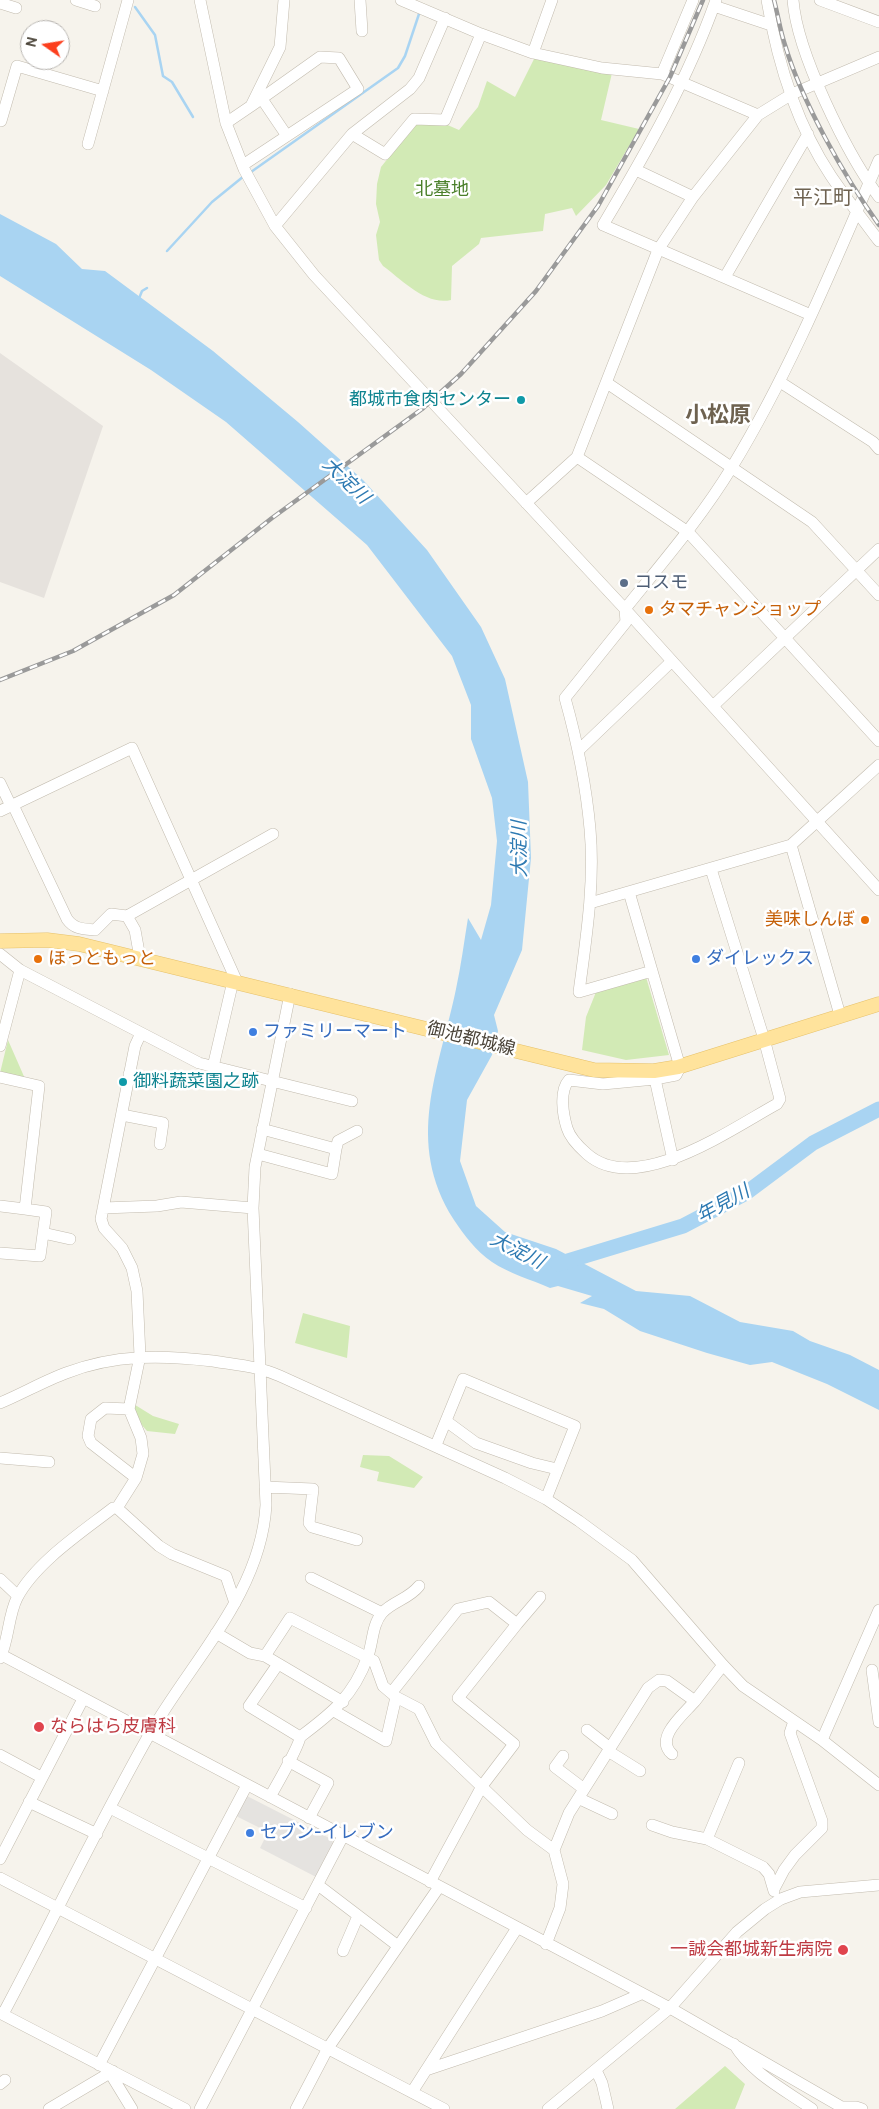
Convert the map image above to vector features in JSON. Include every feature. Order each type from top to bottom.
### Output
[{"type":"main road","name":"御池都城線","points":[[0,941],[28,939],[63,942],[140,958],[594,1070],[654,1071],[680,1066],[879,1004]]},
{"type":"street","points":[[76,0],[95,6]]},
{"type":"street","points":[[88,144],[128,0]]},
{"type":"street","points":[[200,0],[226,123],[243,167],[275,226],[314,275],[625,609],[879,890]]},
{"type":"street","points":[[251,106],[280,47],[284,0]]},
{"type":"street","points":[[360,0],[362,31]]},
{"type":"street","points":[[400,0],[481,34],[533,52],[602,68],[662,74],[758,115]]},
{"type":"street","points":[[533,52],[552,0]]},
{"type":"street","points":[[767,0],[771,25],[792,94],[808,134],[830,175],[879,241]]},
{"type":"street","points":[[793,0],[797,28],[818,82],[869,184],[879,197]]},
{"type":"street","points":[[820,0],[879,22]]},
{"type":"street","points":[[662,74],[691,1]]},
{"type":"street","points":[[0,3],[16,8]]},
{"type":"street","points":[[771,25],[715,3],[682,81],[636,170],[603,225],[812,315]]},
{"type":"street","points":[[275,226],[352,134],[410,89],[420,78],[445,18]]},
{"type":"street","points":[[352,134],[385,154],[414,118],[445,120],[481,34]]},
{"type":"street","points":[[226,123],[320,57],[339,58],[358,89],[286,136],[243,167]]},
{"type":"street","points":[[526,503],[577,457],[658,250],[693,197],[758,115],[792,94],[879,57]]},
{"type":"street","points":[[1,122],[17,66],[103,91]]},
{"type":"street","points":[[262,99],[286,136]]},
{"type":"street","points":[[725,277],[808,134]]},
{"type":"street","points":[[652,971],[579,992],[590,903],[591,830],[580,749],[565,698],[626,622],[625,609],[688,532],[732,468],[780,382],[812,315],[879,160]]},
{"type":"street","points":[[636,170],[693,197]]},
{"type":"street","points":[[780,382],[877,441]]},
{"type":"street","points":[[607,383],[812,522],[879,595]]},
{"type":"street","points":[[577,457],[688,532],[879,741]]},
{"type":"street","points":[[713,706],[879,549]]},
{"type":"street","points":[[580,749],[672,661]]},
{"type":"street","points":[[8,807],[132,748],[235,981],[213,1067]]},
{"type":"street","points":[[590,903],[791,845],[879,765]]},
{"type":"street","points":[[0,783],[8,807],[71,926],[78,929],[95,930],[111,914],[127,916],[191,878],[273,834]]},
{"type":"street","points":[[791,845],[840,1015]]},
{"type":"street","points":[[629,892],[680,1066],[676,1075],[654,1079],[603,1084],[570,1080],[565,1089],[563,1114],[568,1132],[579,1147],[594,1160],[612,1168],[632,1170],[673,1160],[777,1104],[780,1099],[764,1039],[711,869]]},
{"type":"street","points":[[127,916],[135,930],[140,958]]},
{"type":"street","points":[[0,954],[20,970],[182,1055],[213,1067],[352,1101]]},
{"type":"street","points":[[0,1046],[20,970]]},
{"type":"street","points":[[185,2109],[1,2014],[150,1734],[235,1603],[250,1573],[262,1538],[266,1521],[262,1368],[253,1208],[262,1129],[290,994]]},
{"type":"street","points":[[118,1508],[136,1478],[143,1454],[141,1438],[129,1409],[140,1356],[137,1291],[132,1268],[122,1248],[104,1228],[100,1219],[135,1046],[141,1033]]},
{"type":"street","points":[[129,1074],[159,1081]]},
{"type":"street","points":[[0,1077],[39,1086],[25,1209]]},
{"type":"street","points":[[654,1079],[673,1160]]},
{"type":"street","points":[[122,1115],[163,1124],[160,1144]]},
{"type":"street","points":[[262,1129],[336,1149]]},
{"type":"street","points":[[258,1154],[332,1174],[338,1141],[357,1131]]},
{"type":"street","points":[[103,1208],[157,1206],[181,1202],[253,1208]]},
{"type":"street","points":[[0,1206],[46,1212],[40,1256],[0,1253]]},
{"type":"street","points":[[43,1233],[70,1239]]},
{"type":"street","points":[[0,1403],[66,1373],[108,1360],[140,1356],[173,1356],[262,1368],[436,1445],[546,1499],[632,1560],[743,1686],[822,1740],[879,1785]]},
{"type":"street","points":[[436,1445],[463,1379],[575,1426],[546,1499]]},
{"type":"street","points":[[129,1409],[105,1408],[91,1419],[88,1436],[91,1443],[136,1478]]},
{"type":"street","points":[[446,1421],[476,1442],[532,1463],[557,1469]]},
{"type":"street","points":[[0,1458],[49,1462]]},
{"type":"street","points":[[265,1487],[313,1489],[309,1522],[312,1527],[357,1540]]},
{"type":"street","points":[[235,1603],[226,1576],[172,1554],[159,1546],[118,1508],[113,1508],[42,1567],[18,1596],[0,1656],[670,2008],[733,2042],[844,2108],[856,2107],[862,2109]]},
{"type":"street","points":[[311,1578],[382,1613]]},
{"type":"street","points":[[0,1579],[18,1596]]},
{"type":"street","points":[[300,1737],[334,1712],[344,1702],[368,1657],[374,1627],[382,1613],[395,1602],[412,1595],[419,1586]]},
{"type":"street","points":[[296,2109],[328,2048],[398,1946],[434,1884],[482,1786],[514,1744],[458,1698],[540,1597]]},
{"type":"street","points":[[334,1712],[386,1741],[394,1694],[458,1609],[489,1602],[517,1624]]},
{"type":"street","points":[[822,1740],[878,1616]]},
{"type":"street","points":[[265,1656],[290,1618],[374,1661],[382,1686],[419,1709],[436,1743],[527,1830],[554,1850]]},
{"type":"street","points":[[216,1633],[250,1653],[265,1656],[344,1702]]},
{"type":"street","points":[[278,1664],[249,1706],[300,1737]]},
{"type":"street","points":[[855,1664],[875,1669],[879,1719]]},
{"type":"street","points":[[672,1754],[665,1748],[668,1733],[723,1665]]},
{"type":"street","points":[[546,1944],[560,1908],[563,1884],[554,1850],[562,1825],[648,1688],[659,1680],[667,1681],[695,1701]]},
{"type":"street","points":[[0,1858],[83,1699]]},
{"type":"street","points":[[774,1889],[789,1862],[822,1828],[822,1821],[790,1733],[794,1721]]},
{"type":"street","points":[[587,1730],[609,1749],[640,1771]]},
{"type":"street","points":[[270,1797],[288,1761],[300,1744],[300,1737]]},
{"type":"street","points":[[0,1755],[42,1778]]},
{"type":"street","points":[[563,1756],[554,1767],[582,1794],[612,1814]]},
{"type":"street","points":[[288,1761],[328,1783],[310,1818]]},
{"type":"street","points":[[707,1838],[739,1763]]},
{"type":"street","points":[[100,2065],[247,1785]]},
{"type":"street","points":[[29,1802],[96,1834]]},
{"type":"street","points":[[110,1808],[306,1908]]},
{"type":"street","points":[[652,1825],[672,1832],[707,1838],[762,1867],[769,1874],[774,1889],[774,1903]]},
{"type":"street","points":[[200,2109],[343,1836]]},
{"type":"street","points":[[0,1878],[444,2109]]},
{"type":"street","points":[[318,1885],[398,1946]]},
{"type":"street","points":[[548,2109],[670,2008],[737,1932],[774,1903],[800,1892],[879,1885]]},
{"type":"street","points":[[343,1951],[358,1916]]},
{"type":"street","points":[[412,2092],[517,1928]]},
{"type":"street","points":[[426,2070],[602,2011],[641,1994]]},
{"type":"street","points":[[733,2042],[741,2056],[752,2066],[812,2109]]},
{"type":"street","points":[[596,2070],[602,2083],[608,2109]]},
{"type":"street","points":[[49,2109],[112,2072]]},
{"type":"street","points":[[112,2072],[132,2109]]},
{"type":"shaded area","points":[[0,353],[103,426],[44,598],[0,582]]},
{"type":"shaded area","points":[[247,1796],[331,1839],[335,1846],[318,1878],[260,1848],[268,1832],[236,1816]]},
{"type":"green space","name":"北墓地","points":[[535,57],[612,73],[601,120],[639,129],[606,185],[576,216],[572,208],[545,214],[543,231],[481,238],[479,244],[452,266],[451,300],[442,301],[423,295],[383,266],[379,260],[376,235],[380,222],[376,204],[377,184],[381,167],[417,122],[443,123],[459,130],[478,107],[487,81],[515,97]]},
{"type":"green space","points":[[646,977],[669,1055],[626,1060],[582,1050],[586,1017],[596,992]]},
{"type":"green space","points":[[8,1040],[26,1081],[0,1073]]},
{"type":"green space","points":[[303,1313],[350,1326],[347,1358],[295,1343]]},
{"type":"green space","points":[[132,1403],[153,1416],[179,1424],[175,1434],[147,1431],[134,1416]]},
{"type":"green space","points":[[363,1455],[389,1456],[423,1477],[414,1488],[377,1481],[379,1472],[360,1467]]},
{"type":"green space","points":[[725,2066],[745,2084],[735,2109],[675,2109]]},
{"type":"water","name":"大淀川","points":[[0,214],[56,244],[82,269],[105,271],[213,351],[298,422],[363,480],[427,550],[481,627],[505,679],[528,782],[531,858],[522,950],[494,1015],[498,1031],[492,1055],[467,1100],[460,1161],[476,1206],[505,1232],[556,1249],[636,1291],[690,1296],[740,1322],[793,1331],[810,1341],[850,1355],[879,1370],[879,1410],[827,1384],[772,1362],[750,1365],[640,1331],[604,1309],[580,1303],[592,1296],[558,1286],[550,1288],[498,1266],[480,1253],[462,1232],[439,1191],[431,1162],[428,1134],[430,1106],[458,980],[468,918],[481,940],[491,905],[497,841],[492,798],[471,739],[471,705],[452,656],[367,545],[226,422],[151,370],[0,276]]},
{"type":"waterway","points":[[135,7],[155,35],[163,76],[172,82],[193,117]]},
{"type":"waterway","points":[[251,172],[398,68],[405,56],[420,11]]},
{"type":"waterway","points":[[167,251],[212,202],[244,176]]},
{"type":"waterway","points":[[138,301],[142,291],[147,288]]},
{"type":"waterway","name":"年見川","points":[[558,1264],[683,1226],[746,1193],[813,1143],[879,1109]]},
{"type":"railway","points":[[0,680],[73,651],[174,595],[272,518],[422,409],[461,374],[536,291],[598,206],[670,77],[703,0]]},
{"type":"railway","points":[[774,0],[792,67],[813,114],[838,162],[879,225]]},
{"type":"place","name":"都城市食肉センター","points":[[521,400]]},
{"type":"place","name":"コスモ","points":[[624,583]]},
{"type":"place","name":"タマチャンショップ","points":[[649,610]]},
{"type":"place","name":"美味しんぼ","points":[[865,920]]},
{"type":"place","name":"ほっともっと","points":[[38,959]]},
{"type":"place","name":"ダイレックス","points":[[696,959]]},
{"type":"place","name":"ファミリーマート","points":[[253,1032]]},
{"type":"place","name":"御料蔬菜園之跡","points":[[123,1082]]},
{"type":"place","name":"ならはら皮膚科","points":[[39,1727]]},
{"type":"place","name":"セブン-イレブン","points":[[250,1833]]},
{"type":"place","name":"一誠会都城新生病院","points":[[843,1950]]},
{"type":"district","name":"平江町","points":[[823,198]]},
{"type":"district","name":"小松原","points":[[718,416]]}]
